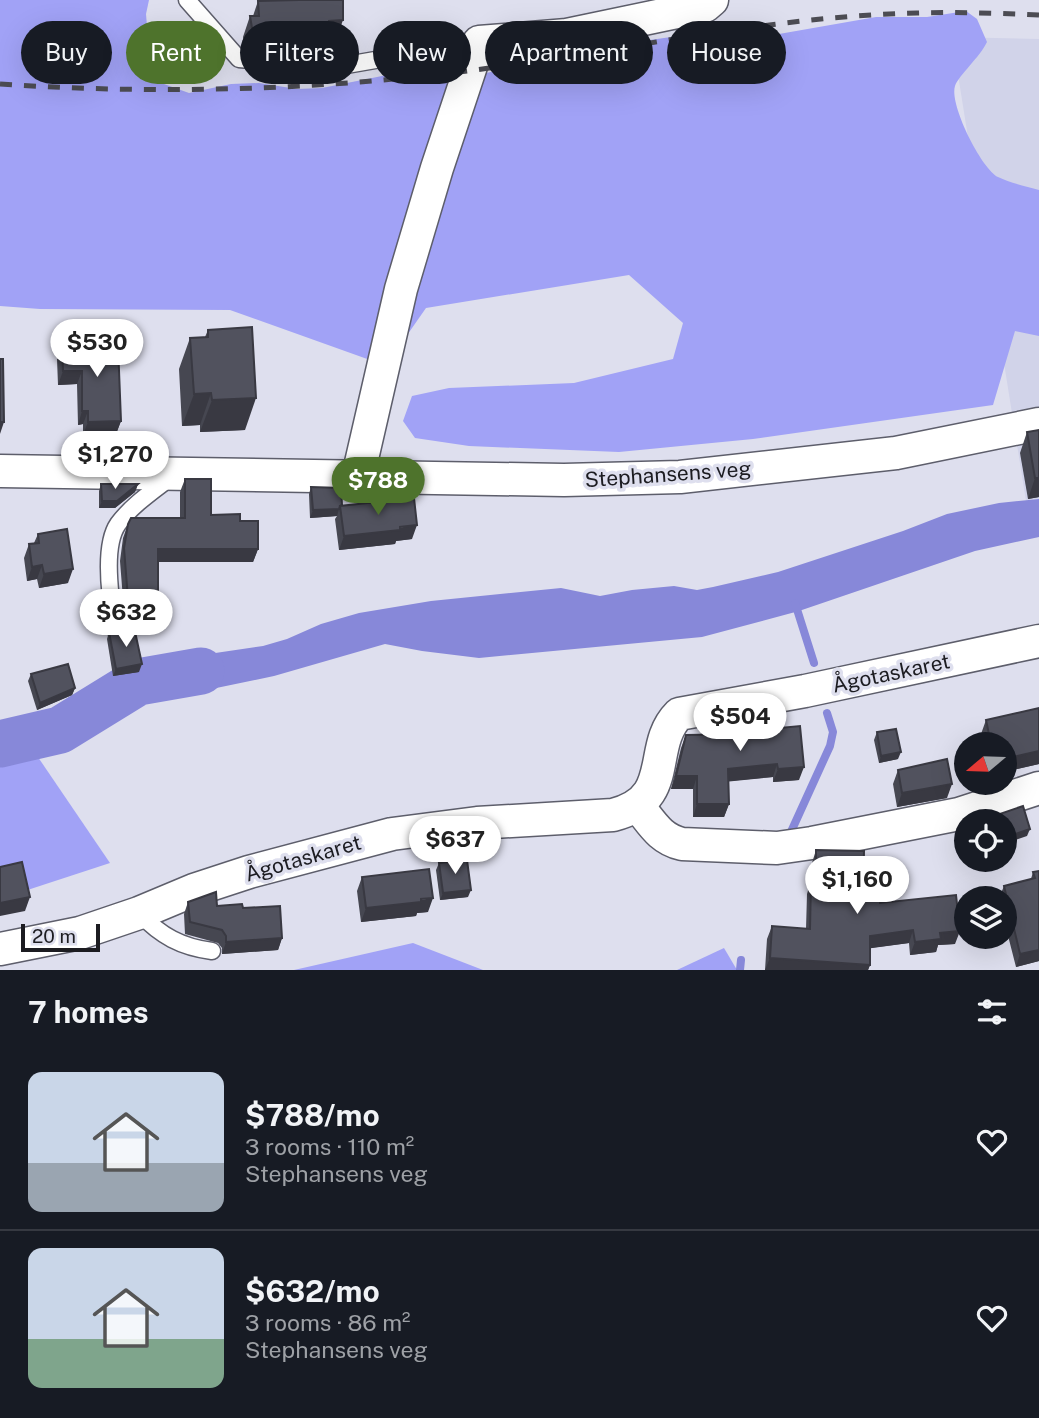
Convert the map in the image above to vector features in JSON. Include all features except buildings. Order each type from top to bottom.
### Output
[{"type":"street","points":[[358,476],[401,289],[437,168],[480,42],[566,35],[705,6],[712,0]]},
{"type":"street","name":"Stephansens veg","points":[[0,471],[564,480],[680,477],[896,453],[1039,424]]},
{"type":"street","name":"Ågotaskaret","points":[[0,949],[80,933],[249,872],[392,834],[477,823],[613,816],[638,806],[654,785],[670,723],[679,714],[805,691],[1039,641]]},
{"type":"street","points":[[638,806],[656,831],[669,841],[682,844],[777,848],[959,814],[1039,788]]},
{"type":"lane","points":[[187,0],[239,59],[335,67],[480,42]]},
{"type":"lane","points":[[116,631],[110,596],[109,556],[116,526],[143,498],[175,473]]},
{"type":"lane","points":[[139,913],[170,940],[193,949],[212,951]]},
{"type":"shaded area","points":[[0,0],[149,0],[147,21],[126,21],[126,84],[164,84],[189,93],[231,84],[322,88],[359,84],[359,81],[373,78],[373,84],[471,84],[471,76],[485,73],[485,84],[653,84],[653,40],[667,38],[667,84],[786,84],[786,33],[876,17],[927,17],[966,11],[977,19],[987,42],[955,86],[954,95],[961,120],[975,149],[991,171],[1003,179],[1039,190],[1039,336],[1015,331],[993,405],[753,439],[619,452],[469,446],[415,438],[403,421],[412,396],[449,388],[574,383],[673,359],[683,323],[629,275],[426,308],[382,371],[384,365],[230,310],[40,309],[0,306]]},
{"type":"shaded area","points":[[952,37],[1039,39],[1039,499],[1026,501]]},
{"type":"shaded area","points":[[1039,499],[1039,537],[975,551],[799,611],[702,637],[479,658],[385,644],[274,676],[173,697],[138,682],[164,666],[195,656],[263,646],[359,613],[431,601],[561,588],[600,596],[674,586],[697,590],[778,572],[947,514],[999,503]]},
{"type":"shaded area","points":[[25,738],[110,863],[0,899],[0,744]]},
{"type":"shaded area","points":[[413,943],[483,970],[294,970]]},
{"type":"shaded area","points":[[724,948],[737,970],[677,970]]},
{"type":"waterway","points":[[795,603],[814,663]]},
{"type":"waterway","points":[[0,744],[60,730],[138,682],[201,671]]},
{"type":"waterway","points":[[790,834],[830,746],[833,732],[827,713]]},
{"type":"waterway","points":[[740,970],[741,960]]},
{"type":"railway","points":[[0,84],[187,90],[373,81],[497,67],[811,20],[917,13],[1039,15]]}]
